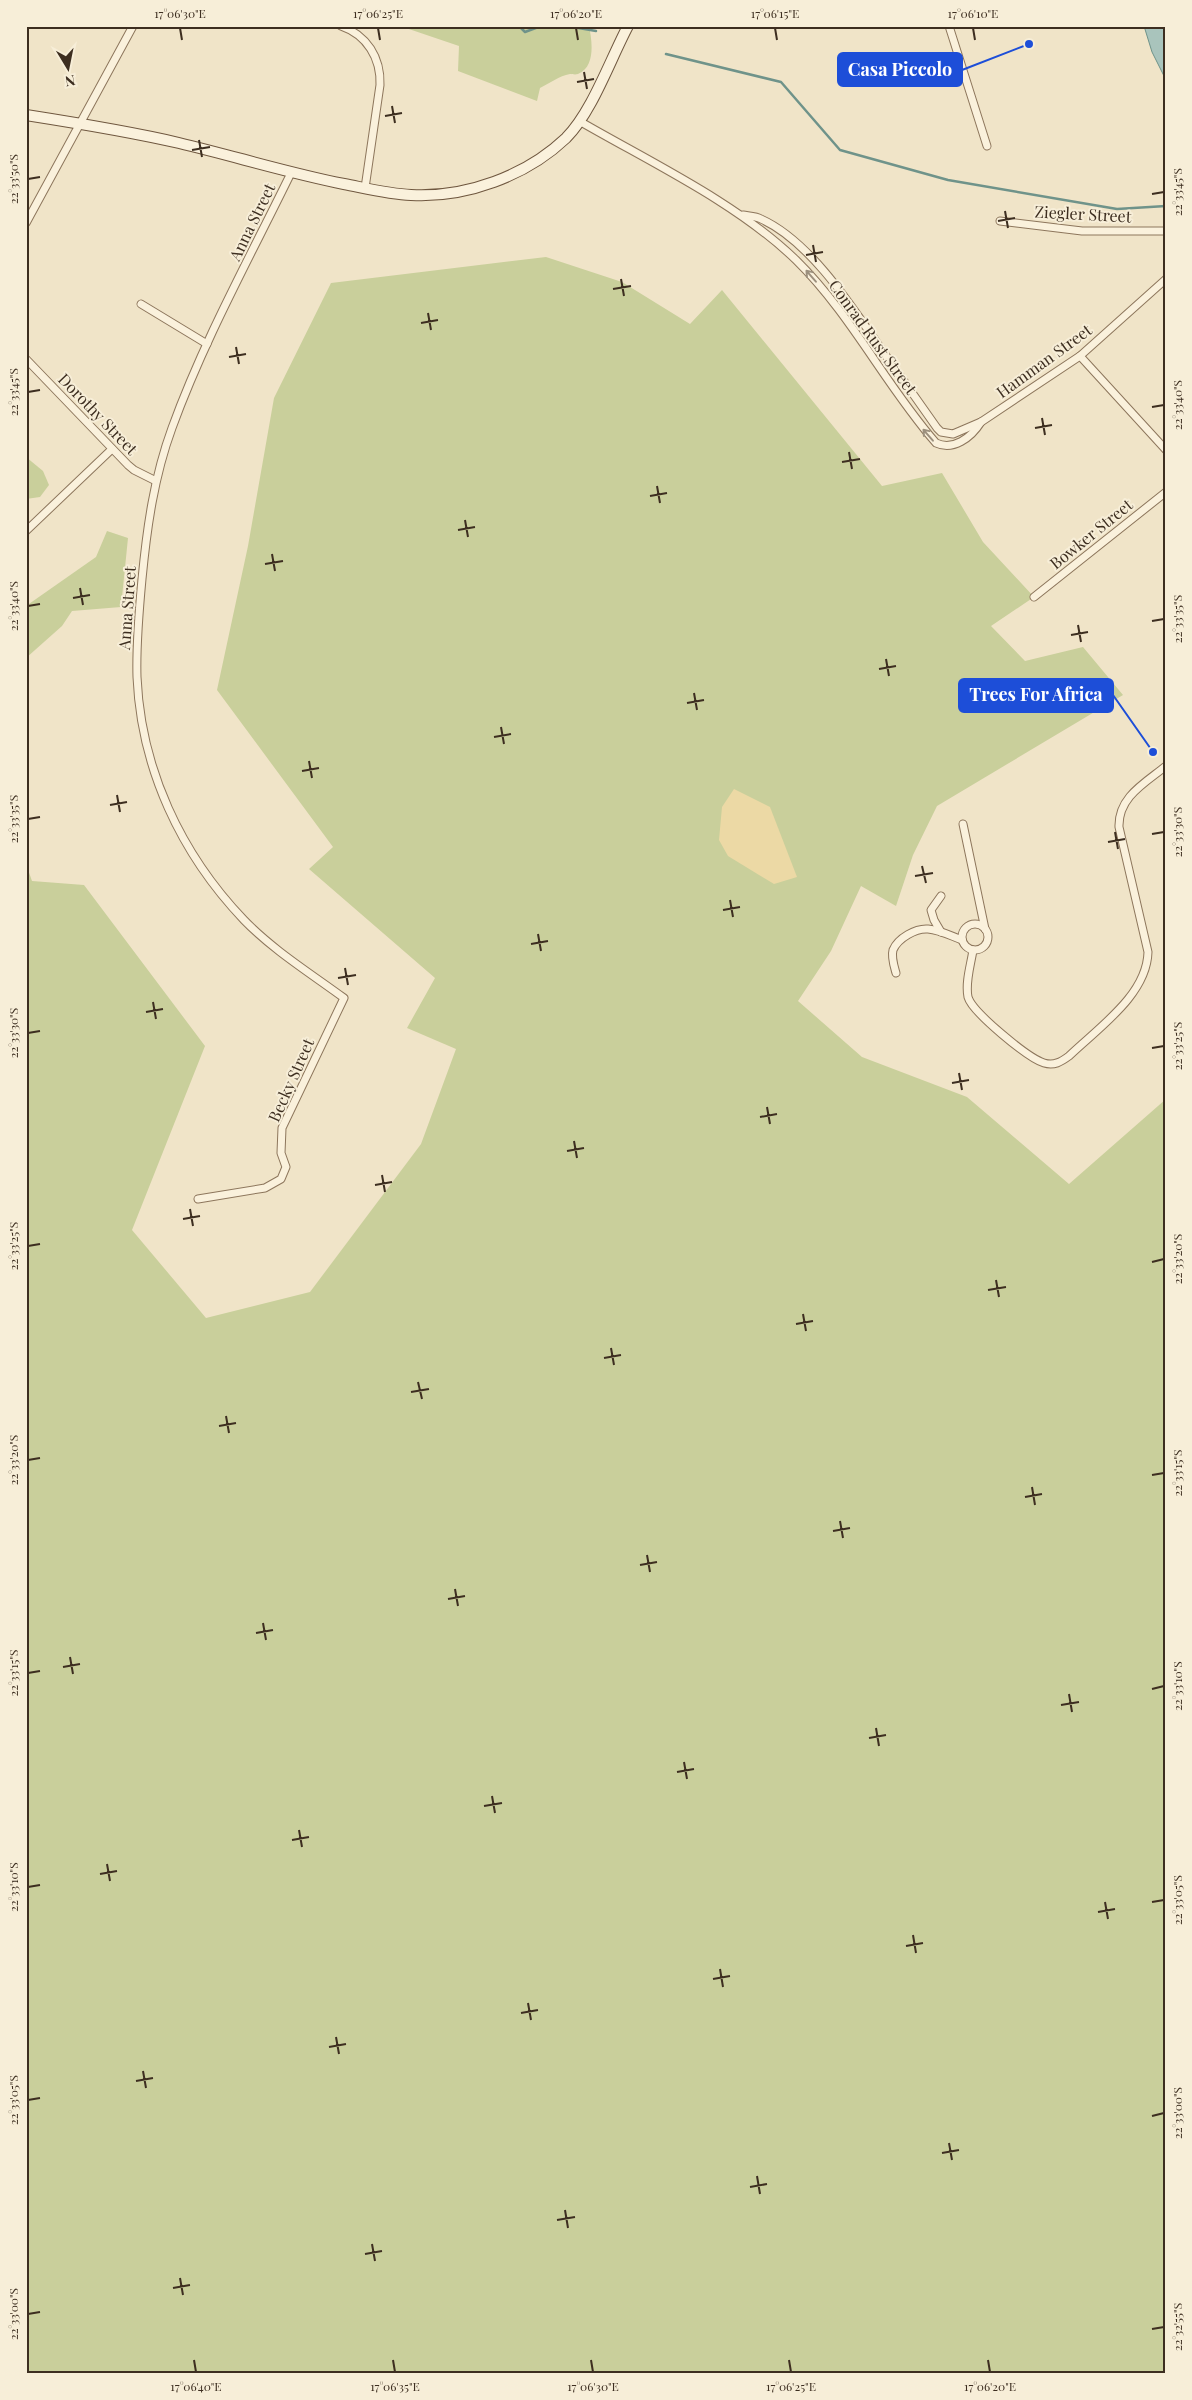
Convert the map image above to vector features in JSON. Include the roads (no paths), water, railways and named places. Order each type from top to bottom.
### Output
[{"type":"street","points":[[26,223],[82,124],[133,26]]},
{"type":"street","points":[[341,26],[364,38],[378,60],[380,69],[380,85],[365,188]]},
{"type":"street","points":[[26,115],[179,143],[291,173],[365,188],[411,195],[451,194],[496,181],[537,163],[581,122],[628,26]]},
{"type":"street","points":[[949,26],[987,146]]},
{"type":"street","name":"Conrad Rust Street","points":[[581,122],[742,215],[776,241],[816,282],[936,444],[943,446],[957,444],[977,429],[981,422]]},
{"type":"street","name":"Anna Street","points":[[291,173],[207,344],[172,428],[156,481],[147,526],[137,638],[137,678],[142,719],[150,758],[165,803],[184,842],[224,898],[245,922],[268,942],[344,998]]},
{"type":"street","name":"Conrad Rust Street","points":[[742,215],[760,218],[774,226],[798,245],[842,293],[937,428],[941,432],[953,434]]},
{"type":"street","name":"Ziegler Street","points":[[1000,221],[1082,231],[1166,232]]},
{"type":"street","name":"Hamman Street","points":[[953,434],[981,422],[1080,356],[1166,279]]},
{"type":"street","points":[[141,304],[207,344]]},
{"type":"street","points":[[1080,356],[1166,450]]},
{"type":"street","name":"Dorothy Street","points":[[26,360],[134,470],[156,481]]},
{"type":"street","points":[[26,531],[112,449]]},
{"type":"street","name":"Bowker Street","points":[[1034,597],[1166,492]]},
{"type":"street","points":[[973,950],[967,989],[975,1010],[1006,1036],[1042,1062],[1058,1064],[1069,1056],[1135,993],[1145,972],[1148,952],[1119,827],[1119,813],[1133,793],[1166,766]]},
{"type":"street","points":[[963,824],[987,935],[984,946],[973,950],[966,947],[962,940],[963,931],[969,925],[978,924],[985,930]]},
{"type":"street","points":[[940,896],[931,910],[934,920],[942,932]]},
{"type":"street","points":[[896,973],[892,959],[893,950],[898,942],[917,931],[929,929],[962,940]]},
{"type":"street","name":"Becky Street","points":[[198,1199],[265,1188],[281,1178],[286,1167],[281,1153],[282,1128],[344,998]]},
{"type":"water","points":[[1144,26],[1163,26],[1166,39],[1166,80],[1152,52]]},
{"type":"waterway","points":[[519,26],[525,32],[541,26]]},
{"type":"waterway","points":[[567,26],[596,31]]},
{"type":"waterway","points":[[666,54],[781,82],[840,150],[948,180],[1117,209],[1166,206]]},
{"type":"place","name":"Casa Piccolo","points":[[1029,44]]},
{"type":"place","name":"Trees For Africa","points":[[1153,752]]}]
